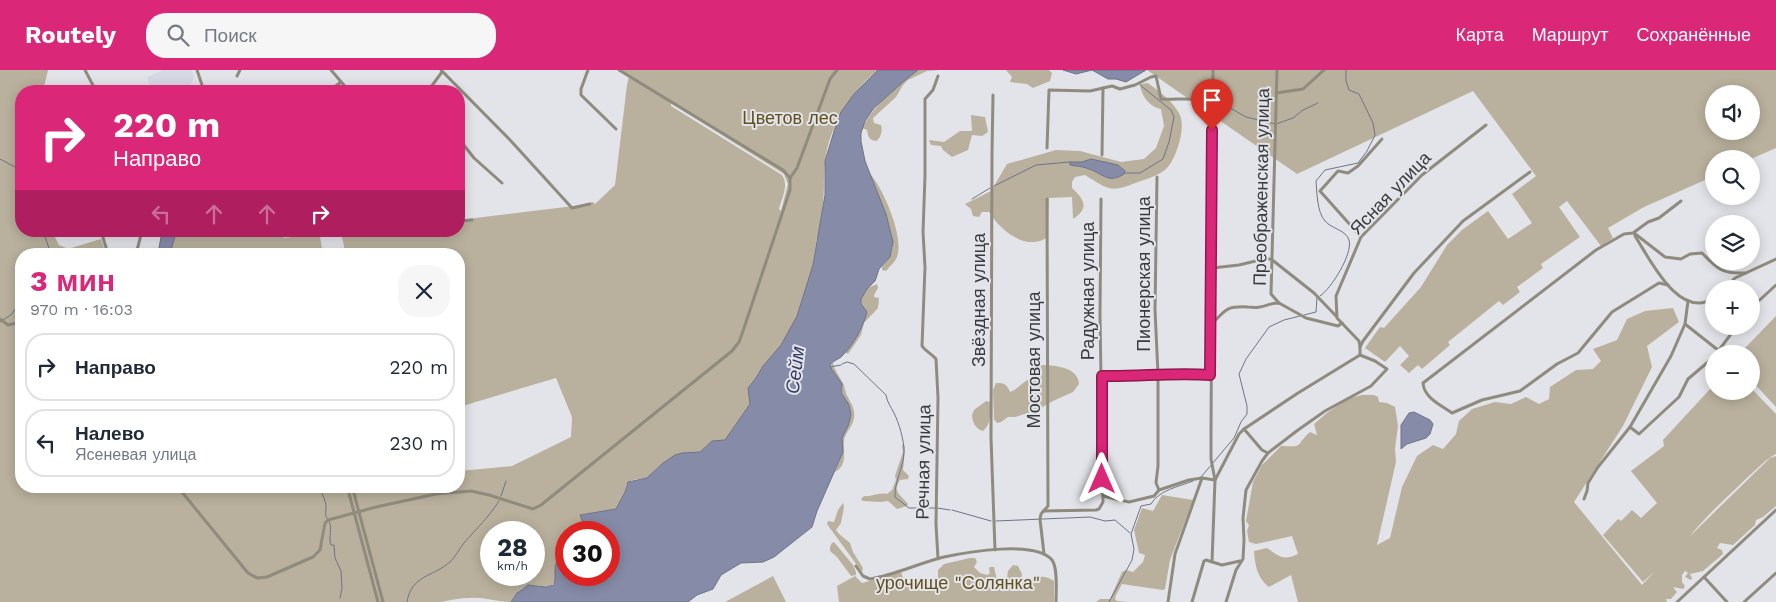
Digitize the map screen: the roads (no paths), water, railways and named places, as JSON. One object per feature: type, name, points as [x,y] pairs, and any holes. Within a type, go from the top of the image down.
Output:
[{"type":"street","points":[[85,70],[93,85]]},
{"type":"street","points":[[197,70],[202,85]]},
{"type":"street","points":[[237,76],[240,70]]},
{"type":"street","points":[[331,70],[343,85]]},
{"type":"street","points":[[588,70],[581,89],[581,95],[616,129]]},
{"type":"street","points":[[619,70],[783,170],[790,178]]},
{"type":"street","points":[[465,492],[471,491],[489,495],[533,509],[542,505],[732,351],[739,342],[743,331],[790,190],[790,178],[797,168],[830,79],[838,70]]},
{"type":"street","points":[[1212,562],[1215,480],[1211,459],[1210,375],[1213,70]]},
{"type":"street","name":"Преображенская улица","points":[[1277,70],[1271,294],[1279,303]]},
{"type":"street","points":[[1276,93],[1303,89],[1324,70]]},
{"type":"street","points":[[432,85],[442,71],[456,85]]},
{"type":"street","name":"Речная улица","points":[[938,76],[934,90],[925,99],[923,232],[925,268],[922,314],[922,346],[925,351],[932,354],[936,359],[937,372],[938,559]]},
{"type":"street","points":[[1047,148],[1049,90],[1090,91],[1112,86],[1120,89],[1135,86],[1156,76],[1161,100],[1201,100],[1212,110]]},
{"type":"street","points":[[336,85],[340,82]]},
{"type":"street","points":[[1102,155],[1103,88]]},
{"type":"street","points":[[465,94],[511,141],[572,208],[590,204]]},
{"type":"street","name":"Звёздная улица","points":[[993,95],[992,397],[995,550]]},
{"type":"street","name":"Ясная улица","points":[[1337,317],[1336,296],[1361,237],[1422,175],[1486,125]]},
{"type":"street","points":[[1361,237],[1320,191],[1338,172],[1348,173],[1358,166],[1382,139]]},
{"type":"street","points":[[465,147],[474,158],[502,183]]},
{"type":"street","points":[[1360,347],[1414,273],[1463,221],[1530,172]]},
{"type":"street","name":"Пионерская улица","points":[[1157,177],[1155,310],[1158,374],[1156,483],[1159,490]]},
{"type":"street","name":"Мостовая улица","points":[[1044,554],[1040,520],[1043,511],[1048,506],[1047,199]]},
{"type":"street","name":"Радужная улица","points":[[1043,511],[1096,510],[1099,509],[1102,502],[1101,199]]},
{"type":"street","points":[[1668,284],[1659,283],[1612,312],[1578,354],[1557,364],[1520,391],[1482,400],[1452,413],[1426,394],[1423,384],[1596,250],[1624,234],[1633,233],[1648,222],[1659,218],[1681,201]]},
{"type":"street","points":[[465,220],[472,220]]},
{"type":"street","points":[[1633,233],[1665,258],[1681,259],[1690,254],[1702,253],[1719,270],[1731,273],[1746,273]]},
{"type":"street","points":[[1633,233],[1677,295],[1688,302],[1705,301]]},
{"type":"street","points":[[1212,268],[1264,259],[1272,260],[1314,293],[1337,317],[1359,341],[1360,355]]},
{"type":"street","points":[[1733,280],[1776,259]]},
{"type":"street","points":[[1760,300],[1776,285]]},
{"type":"street","points":[[1584,499],[1588,483],[1598,467],[1630,427],[1671,356],[1685,324],[1688,302]]},
{"type":"street","points":[[1211,325],[1224,311],[1232,306],[1261,308],[1268,304],[1279,303],[1316,321],[1338,326],[1342,323]]},
{"type":"street","points":[[0,319],[8,325],[15,323]]},
{"type":"street","points":[[1685,324],[1712,345]]},
{"type":"street","points":[[1215,480],[1239,434],[1244,429],[1360,355]]},
{"type":"street","points":[[1226,602],[1236,570],[1243,559],[1243,518],[1246,490],[1268,453],[1325,412],[1371,386],[1387,369],[1375,361],[1360,355]]},
{"type":"street","points":[[1630,427],[1639,434],[1679,397],[1688,379],[1705,364]]},
{"type":"street","points":[[1101,376],[1210,375]]},
{"type":"street","points":[[1244,429],[1262,450],[1268,453]]},
{"type":"street","points":[[1103,496],[1129,502],[1154,496],[1159,490],[1189,480],[1202,478],[1215,480]]},
{"type":"street","points":[[1168,602],[1175,554],[1202,478]]},
{"type":"street","points":[[183,493],[248,573],[257,578],[267,577],[313,557],[320,550],[326,523],[331,518],[412,499],[456,493]]},
{"type":"street","points":[[349,493],[378,602]]},
{"type":"street","points":[[354,493],[383,602]]},
{"type":"street","points":[[1677,602],[1776,510]]},
{"type":"street","points":[[856,566],[863,576],[870,579],[938,559],[995,550],[1021,549],[1044,554],[1052,559],[1054,564],[1056,602]]},
{"type":"street","points":[[1192,602],[1204,561],[1222,565],[1238,562],[1243,559]]},
{"type":"street","points":[[1744,602],[1776,573]]},
{"type":"street","points":[[1704,577],[1727,602]]},
{"type":"water","name":"Сейм","points":[[878,70],[918,70],[874,108],[865,121],[861,133],[865,161],[886,214],[893,242],[890,257],[879,269],[875,281],[861,299],[861,304],[867,312],[861,329],[847,351],[830,365],[842,384],[842,394],[849,405],[851,415],[842,438],[843,452],[812,527],[774,557],[763,562],[741,563],[721,575],[713,589],[697,595],[688,602],[511,602],[517,593],[527,586],[546,587],[554,585],[555,582],[555,586],[620,586],[620,521],[582,521],[580,515],[616,509],[628,482],[647,478],[675,455],[700,452],[712,441],[725,440],[750,404],[748,388],[781,345],[797,316],[813,265],[825,195],[825,161],[841,112],[854,94]]},
{"type":"water","points":[[1063,70],[1092,70],[1076,74]]},
{"type":"water","points":[[1092,70],[1146,70],[1126,82],[1108,79]]},
{"type":"water","points":[[1091,159],[1118,165],[1125,171],[1124,174],[1109,178],[1084,167],[1070,165],[1070,162],[1082,162]]},
{"type":"water","points":[[161,237],[175,237],[172,248],[159,248]]},
{"type":"water","points":[[1414,412],[1430,420],[1433,424],[1430,434],[1426,438],[1407,444],[1401,449],[1401,425],[1409,413]]},
{"type":"waterway","points":[[1320,296],[1330,286],[1340,271],[1348,254],[1349,240],[1345,234],[1328,224],[1322,217],[1316,181],[1325,170],[1358,163],[1375,135],[1373,123],[1359,94],[1349,90],[1346,81],[1346,70]]},
{"type":"waterway","points":[[1125,173],[1140,173],[1163,159],[1174,117],[1171,110],[1140,85]]},
{"type":"waterway","points":[[1193,91],[1211,94]]},
{"type":"waterway","points":[[1215,95],[1225,105],[1246,117],[1276,124],[1293,118],[1303,110],[1318,103]]},
{"type":"waterway","points":[[0,159],[15,167]]},
{"type":"waterway","points":[[994,186],[1036,165],[1070,162]]},
{"type":"waterway","points":[[972,199],[990,188]]},
{"type":"waterway","points":[[45,237],[49,248]]},
{"type":"waterway","points":[[1304,315],[1316,312],[1317,298]]},
{"type":"waterway","points":[[0,322],[12,314],[15,309]]},
{"type":"waterway","points":[[1201,477],[1234,438],[1247,414],[1247,406],[1239,374],[1246,359],[1269,327],[1284,320],[1300,316]]},
{"type":"waterway","points":[[842,364],[847,362],[854,364],[886,395],[896,417],[904,451],[895,497],[909,508],[936,508]]},
{"type":"waterway","points":[[830,367],[841,365]]},
{"type":"waterway","points":[[501,496],[506,481]]},
{"type":"waterway","points":[[1109,602],[1132,560],[1134,549],[1131,534],[1141,506],[1151,504],[1154,499],[1164,492],[1193,481]]},
{"type":"waterway","points":[[322,493],[328,520]]},
{"type":"waterway","points":[[407,602],[413,586],[450,562],[499,501]]},
{"type":"waterway","points":[[937,508],[950,510]]},
{"type":"waterway","points":[[952,510],[991,521]]},
{"type":"waterway","points":[[996,521],[1090,517],[1105,521],[1115,520],[1130,533]]},
{"type":"waterway","points":[[329,521],[331,527],[330,542],[331,545],[334,545],[335,558],[341,571],[342,588],[340,598]]},
{"type":"park label","name":"Цветов лес","points":[[790,117]]},
{"type":"park label","name":"урочище \"Солянка\"","points":[[958,582]]}]
